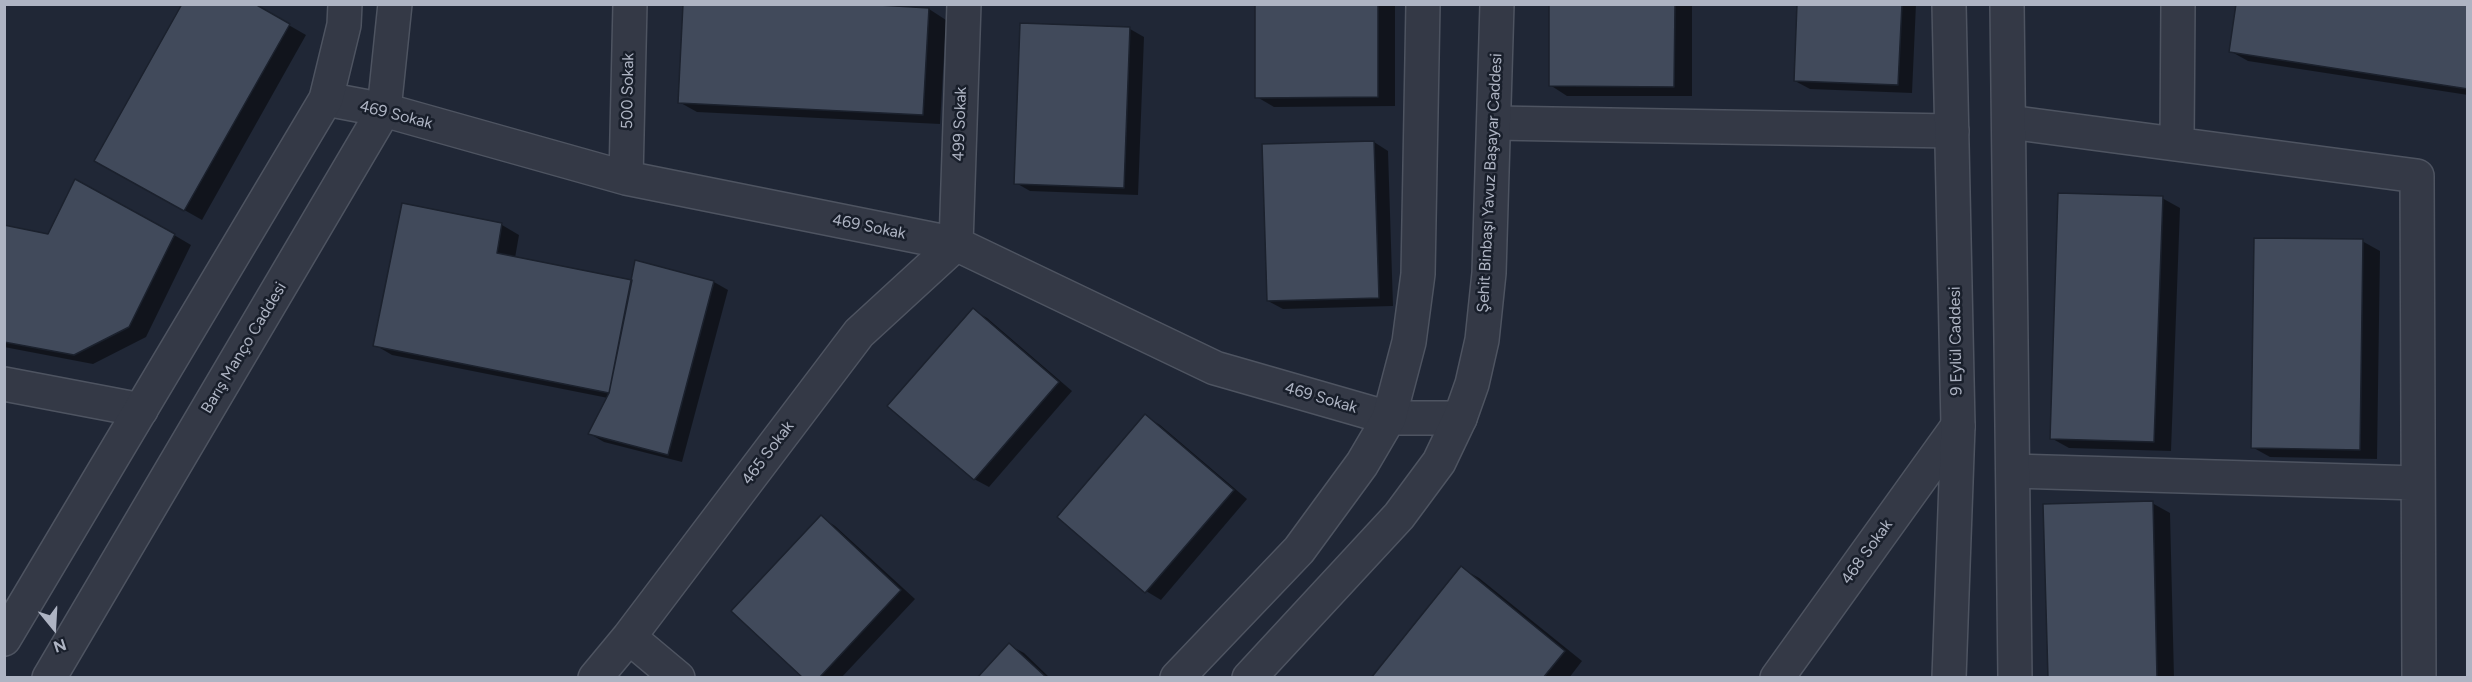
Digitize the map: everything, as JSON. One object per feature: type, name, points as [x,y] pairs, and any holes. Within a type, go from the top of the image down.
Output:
[{"type":"street","points":[[4,639],[327,99],[344,25],[345,4]]},
{"type":"street","name":"Barış Manço Caddesi","points":[[49,678],[384,110],[395,4]]},
{"type":"street","name":"500 Sokak","points":[[626,178],[630,4]]},
{"type":"street","name":"499 Sokak","points":[[956,244],[964,4]]},
{"type":"street","points":[[1177,678],[1299,550],[1362,464],[1389,418],[1409,342],[1418,274],[1423,4]]},
{"type":"street","name":"Şehit Binbaşı Yavuz Başayar Caddesi","points":[[1249,678],[1400,516],[1439,462],[1460,418],[1472,384],[1482,340],[1489,273],[1497,4]]},
{"type":"street","name":"9 Eylül Caddesi","points":[[1949,4],[1958,426],[1949,678]]},
{"type":"street","points":[[2007,4],[2015,678]]},
{"type":"street","points":[[2177,144],[2178,4]]},
{"type":"street","name":"469 Sokak","points":[[327,99],[384,110],[626,178],[956,244],[1215,368],[1389,418],[1460,418]]},
{"type":"street","points":[[2009,122],[2417,176],[2419,678]]},
{"type":"street","points":[[1495,123],[1952,131]]},
{"type":"street","name":"465 Sokak","points":[[596,678],[859,333],[956,244]]},
{"type":"street","points":[[4,384],[141,410]]},
{"type":"street","name":"468 Sokak","points":[[1777,678],[1958,426]]},
{"type":"street","points":[[2013,471],[2418,483]]},
{"type":"street","points":[[629,637],[678,678]]},
{"type":"building","points":[[182,4],[255,4],[290,24],[184,211],[94,161]]},
{"type":"building","points":[[683,4],[862,4],[929,8],[923,115],[678,103]]},
{"type":"building","points":[[1255,4],[1378,4],[1378,97],[1255,98]]},
{"type":"building","points":[[1549,4],[1675,4],[1674,87],[1549,86]]},
{"type":"building","points":[[1797,4],[1902,4],[1898,85],[1794,81]]},
{"type":"building","points":[[2236,4],[2468,4],[2468,89],[2229,52]]},
{"type":"building","points":[[1020,23],[1130,27],[1124,188],[1014,184]]},
{"type":"building","points":[[1374,141],[1379,298],[1267,301],[1262,144]]},
{"type":"building","points":[[75,179],[175,234],[129,327],[74,355],[4,342],[4,225],[48,234]]},
{"type":"building","points":[[2058,193],[2163,196],[2154,442],[2050,439]]},
{"type":"building","points":[[402,203],[502,223],[497,253],[632,280],[609,393],[373,346]]},
{"type":"building","points":[[2254,238],[2363,239],[2360,450],[2251,448]]},
{"type":"building","points":[[635,260],[714,281],[668,455],[588,434],[609,393]]},
{"type":"building","points":[[973,308],[1059,382],[974,480],[887,406]]},
{"type":"building","points":[[1145,414],[1234,490],[1145,593],[1057,517]]},
{"type":"building","points":[[2153,501],[2157,678],[2048,678],[2043,504]]},
{"type":"building","points":[[821,515],[901,590],[819,678],[803,678],[731,611]]},
{"type":"building","points":[[1461,566],[1565,651],[1543,678],[1371,678]]},
{"type":"building","points":[[1009,643],[1047,678],[977,678]]}]
